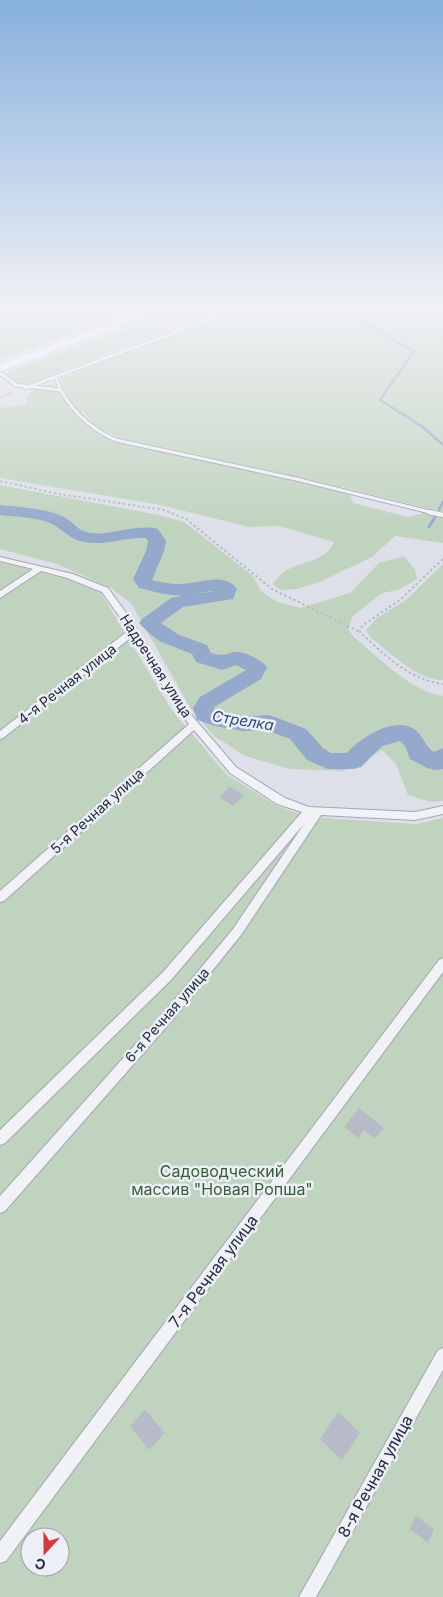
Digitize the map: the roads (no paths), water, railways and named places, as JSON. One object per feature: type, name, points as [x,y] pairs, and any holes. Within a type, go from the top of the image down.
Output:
[{"type":"street","name":"Надречная улица","points":[[0,560],[70,576],[105,590],[134,631],[178,706],[233,770],[281,801],[313,811],[415,816],[443,810]]},
{"type":"street","points":[[0,596],[40,568]]},
{"type":"street","name":"4-я Речная улица","points":[[0,736],[134,631]]},
{"type":"street","name":"5-я Речная улица","points":[[0,898],[194,724]]},
{"type":"street","name":"6-я Речная улица","points":[[0,1138],[167,976],[313,811]]},
{"type":"street","name":"6-я Речная улица","points":[[0,1206],[171,1013],[237,932],[313,811]]},
{"type":"street","name":"7-я Речная улица","points":[[0,1555],[443,963]]},
{"type":"street","name":"8-я Речная улица","points":[[307,1597],[443,1356]]},
{"type":"lane","points":[[10,382],[16,386],[24,388],[60,390]]},
{"type":"lane","points":[[24,388],[45,382]]},
{"type":"lane","points":[[57,382],[60,390],[85,422],[100,434],[116,440],[296,479],[443,515]]},
{"type":"waterway","points":[[393,382],[380,400],[423,427],[443,445]]},
{"type":"waterway","points":[[439,510],[443,502]]},
{"type":"waterway","name":"Стрелка","points":[[0,510],[29,513],[50,518],[60,522],[83,537],[100,538],[143,532],[152,533],[157,541],[155,551],[142,579],[145,584],[176,590],[211,585],[223,586],[228,589],[226,595],[178,602],[149,623],[173,640],[200,650],[203,657],[222,663],[237,658],[257,667],[254,674],[207,702],[203,708],[204,715],[244,724],[268,722],[298,734],[315,754],[328,761],[353,761],[375,740],[404,733],[415,742],[418,753],[437,763],[443,756]]},
{"type":"waterway","points":[[429,527],[435,517]]},
{"type":"park label","name":"Садоводческий массив \"Новая Ропша\"","points":[[222,1180]]}]
